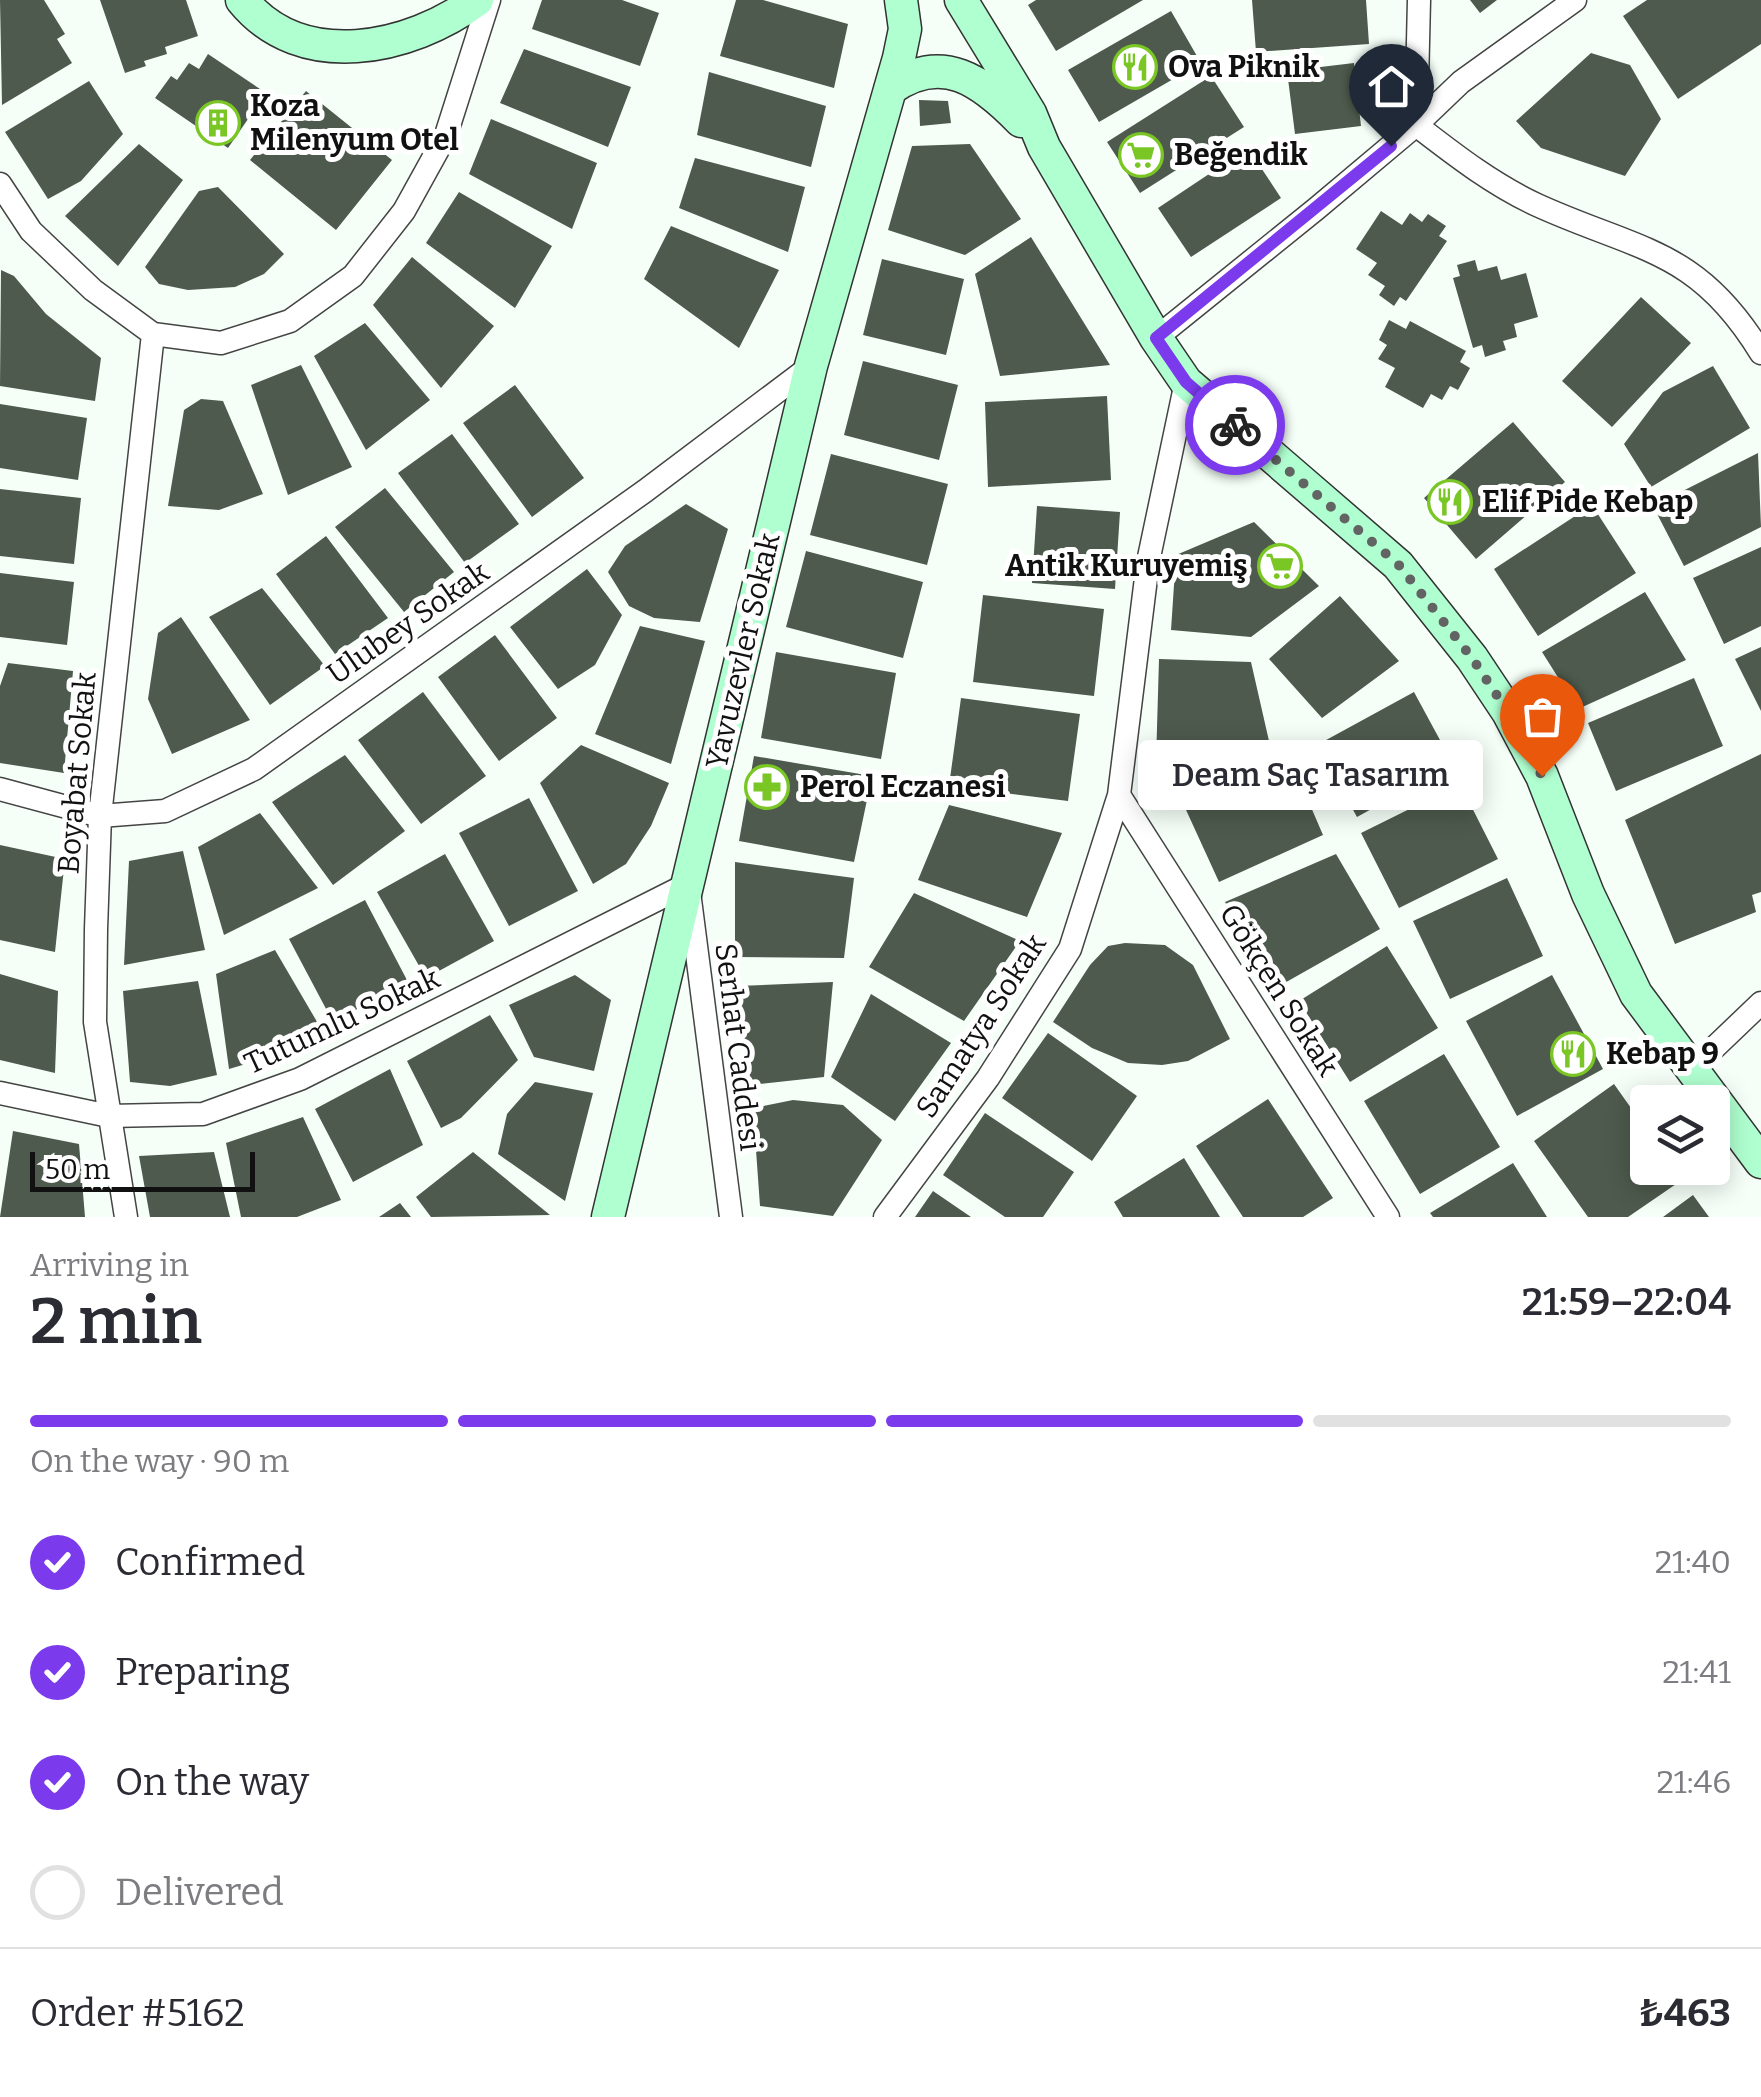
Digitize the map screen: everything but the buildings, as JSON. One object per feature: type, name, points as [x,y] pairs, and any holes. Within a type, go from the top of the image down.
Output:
[{"type":"main road","points":[[242,0],[267,26],[303,42],[348,48],[418,32],[477,0]]},
{"type":"main road","name":"Yavuzevler Sokak","points":[[608,1217],[811,366],[905,29],[901,0]]},
{"type":"main road","points":[[961,0],[1030,113],[1044,146],[1156,338],[1186,382],[1398,564],[1472,658],[1508,712],[1542,776],[1588,894],[1636,994],[1761,1162]]},
{"type":"main road","points":[[890,89],[924,70],[966,78],[988,90],[1044,146]]},
{"type":"street","points":[[0,184],[31,232],[93,290],[153,334],[220,343],[290,321],[353,276],[404,212],[446,135],[489,0]]},
{"type":"street","points":[[1416,125],[1419,0]]},
{"type":"street","points":[[1156,338],[1416,125],[1460,82],[1575,0]]},
{"type":"street","points":[[1416,125],[1485,178],[1538,206],[1642,246],[1689,270],[1723,299],[1761,353]]},
{"type":"street","name":"Boyabat Sokak","points":[[126,1217],[96,1022],[100,816],[153,334]]},
{"type":"street","name":"Ulubey Sokak","points":[[0,789],[100,816],[165,811],[254,769],[645,491],[811,366]]},
{"type":"street","name":"Samatya Sokak","points":[[885,1217],[988,1078],[1070,949],[1120,795],[1148,562],[1186,382]]},
{"type":"street","name":"Gökçen Sokak","points":[[1120,795],[1379,1214]]},
{"type":"street","name":"Tutumlu Sokak","points":[[0,1093],[109,1116],[203,1114],[300,1079],[688,884]]},
{"type":"street","name":"Serhat Caddesi","points":[[688,884],[731,1217]]},
{"type":"street","points":[[1692,1069],[1761,1003]]},
{"type":"way so far","points":[[1235,425],[1398,564],[1472,658],[1508,712],[1542,776]]},
{"type":"place","name":"Ova Piknik","points":[[1135,67]]},
{"type":"place","name":"Koza Milenyum Otel","points":[[218,123]]},
{"type":"place","name":"Beğendik","points":[[1141,155]]},
{"type":"place","name":"Elif Pide Kebap","points":[[1450,502]]},
{"type":"place","name":"Antik Kuruyemiş","points":[[1280,566]]},
{"type":"place","name":"Deam Saç Tasarım","points":[[1542,776]]},
{"type":"place","name":"Perol Eczanesi","points":[[767,787]]},
{"type":"place","name":"Kebap 9","points":[[1573,1054]]},
{"type":"route","points":[[1235,425],[1186,382],[1156,338],[1391,146]]}]
